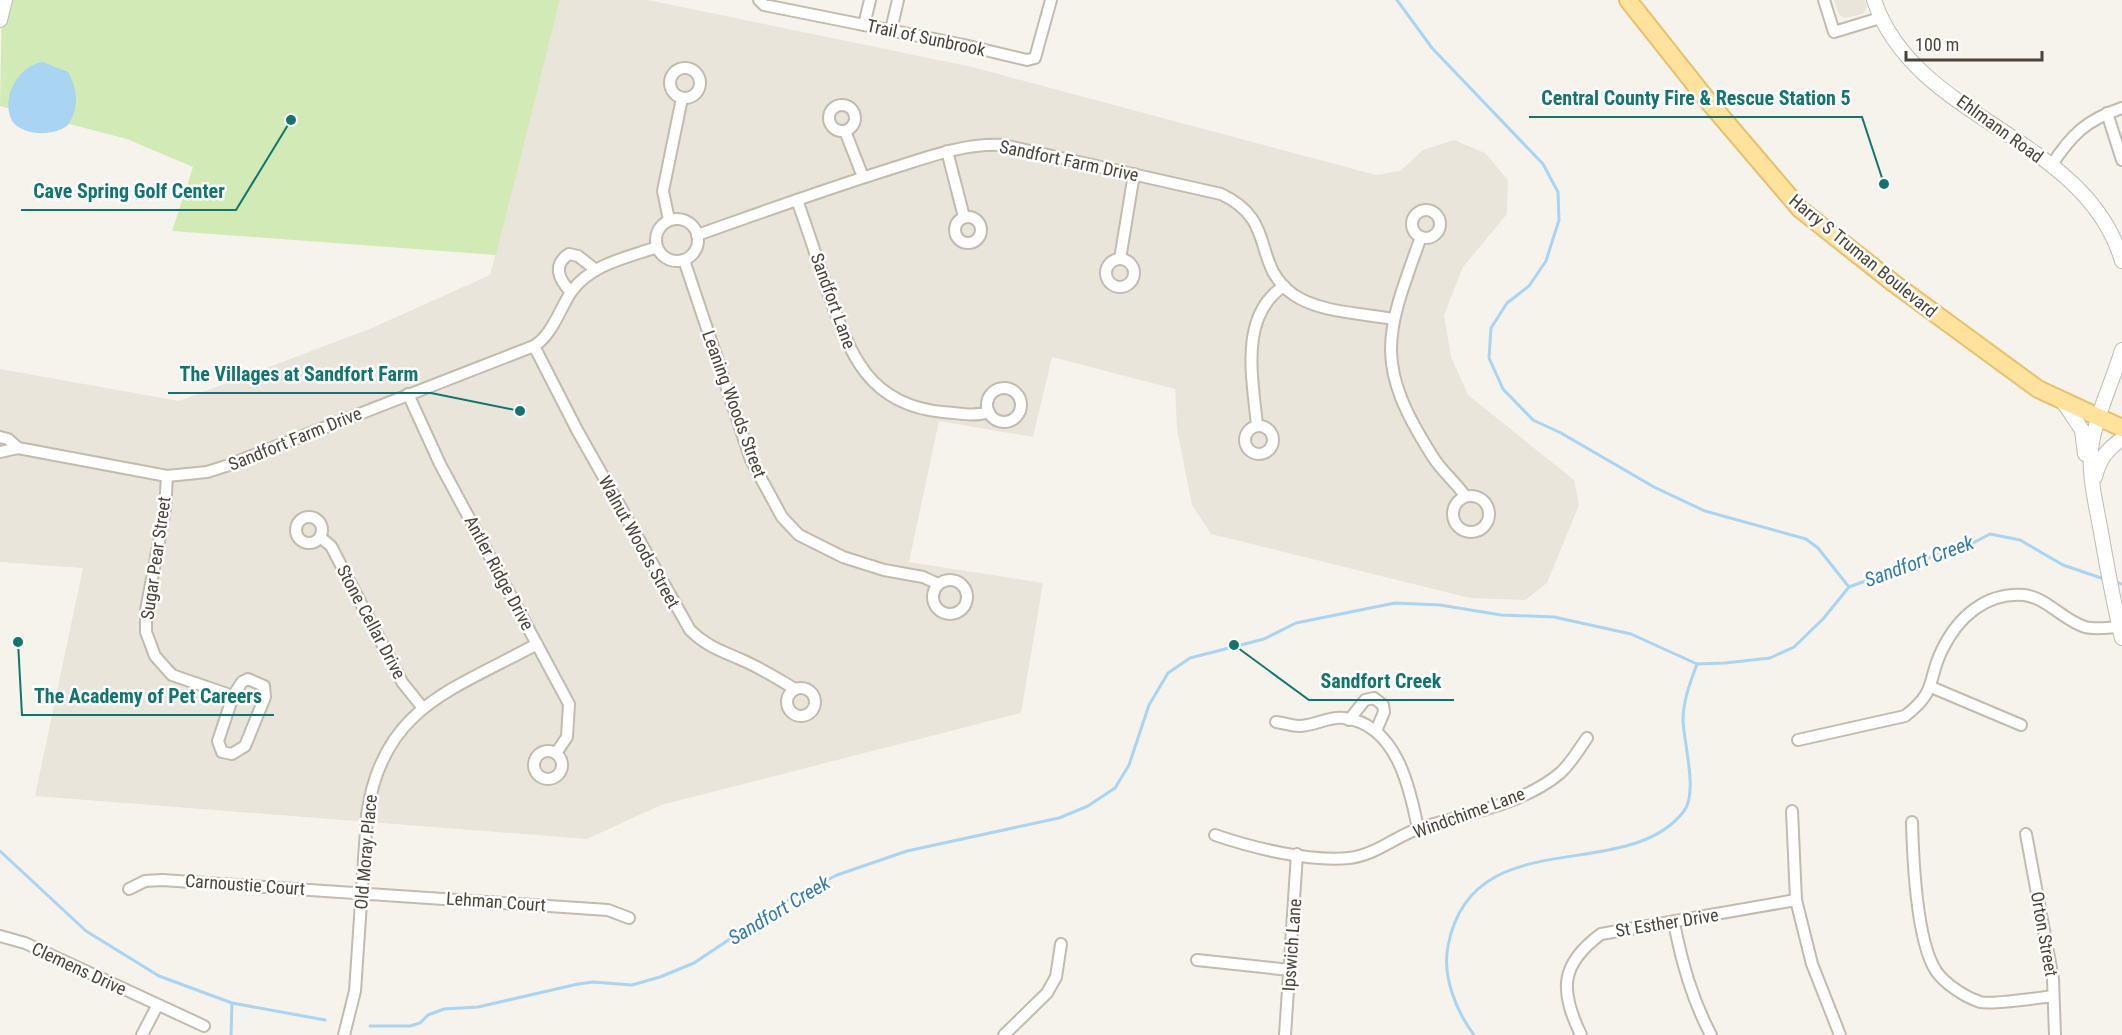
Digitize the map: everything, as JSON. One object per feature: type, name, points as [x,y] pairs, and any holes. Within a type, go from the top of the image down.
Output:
[{"type":"main road","name":"Harry S Truman Boulevard","points":[[1628,0],[1715,110],[1800,209],[1944,322],[2038,388],[2064,403],[2122,428]]},
{"type":"street","points":[[0,20],[5,0]]},
{"type":"street","name":"Trail of Sunbrook","points":[[759,0],[764,5],[787,5],[864,25],[1032,60],[1040,50],[1051,0]]},
{"type":"street","points":[[864,25],[870,0]]},
{"type":"street","points":[[891,30],[898,0]]},
{"type":"street","points":[[1824,0],[1834,32],[1880,18]]},
{"type":"street","name":"Ehlmann Road","points":[[1874,0],[1880,18],[1906,58],[1925,75],[2051,166],[2088,197],[2105,219],[2122,261]]},
{"type":"street","points":[[669,220],[663,190],[682,98]]},
{"type":"street","points":[[2051,166],[2071,136],[2107,113],[2122,108]]},
{"type":"street","points":[[2107,113],[2122,159]]},
{"type":"street","points":[[845,131],[863,177]]},
{"type":"street","name":"Sandfort Farm Drive","points":[[697,236],[863,177],[947,151],[980,144],[1003,146],[1209,191],[1235,201],[1249,212],[1257,224],[1273,274],[1284,286],[1313,305],[1393,319]]},
{"type":"street","points":[[947,151],[964,218]]},
{"type":"street","points":[[1120,259],[1134,174]]},
{"type":"street","name":"Sandfort Lane","points":[[797,200],[849,350],[875,383],[907,404],[931,411],[979,415],[989,412]]},
{"type":"street","points":[[669,220],[687,221],[697,236],[693,252],[684,260],[665,257],[657,247],[659,228],[669,220]]},
{"type":"street","points":[[1421,237],[1393,319],[1390,340],[1391,365],[1404,408],[1434,460],[1465,496]]},
{"type":"street","name":"Sandfort Farm Drive","points":[[0,452],[18,448],[167,476],[207,472],[534,346],[549,330],[572,292],[596,270],[657,247]]},
{"type":"street","points":[[572,292],[559,275],[558,267],[562,258],[569,254],[578,256],[596,270]]},
{"type":"street","name":"Leaning Woods Street","points":[[684,260],[751,460],[782,517],[799,535],[843,557],[884,570],[923,577],[938,584]]},
{"type":"street","points":[[1257,426],[1254,325],[1268,299],[1284,286]]},
{"type":"street","name":"Walnut Woods Street","points":[[534,346],[577,430],[690,630],[700,641],[755,666],[795,689]]},
{"type":"street","points":[[1798,740],[1905,716],[1918,706],[1931,687],[1941,651],[1949,638],[1972,609],[1996,597],[2027,596],[2086,627],[2121,631],[2112,598],[2093,488],[2092,444],[2098,419],[2122,350]]},
{"type":"street","name":"Antler Ridge Drive","points":[[408,394],[440,464],[569,704],[567,737],[556,753]]},
{"type":"street","points":[[2064,403],[2082,430],[2085,467],[2093,488]]},
{"type":"street","name":"Sandfort Farm Drive","points":[[0,437],[8,439],[18,448]]},
{"type":"street","points":[[2093,488],[2098,464],[2111,446],[2122,439]]},
{"type":"street","name":"Sugar Pear Street","points":[[167,476],[165,510],[146,610],[147,632],[155,656],[172,675],[233,696]]},
{"type":"street","name":"Stone Cellar Drive","points":[[320,537],[331,546],[402,682],[422,707]]},
{"type":"street","name":"Old Moray Place","points":[[344,1035],[355,991],[370,791],[379,765],[393,740],[422,707],[537,644]]},
{"type":"street","points":[[248,679],[261,682],[266,689],[245,746],[232,754],[222,752],[218,741],[233,696],[242,682],[248,679]]},
{"type":"street","points":[[1931,687],[2021,725]]},
{"type":"street","points":[[1349,720],[1365,700],[1374,698],[1383,705],[1384,712],[1376,730]]},
{"type":"street","points":[[1276,722],[1300,726],[1326,720],[1349,720],[1376,730],[1394,754],[1412,795],[1419,829]]},
{"type":"street","name":"Windchime Lane","points":[[1215,835],[1242,844],[1297,854],[1350,858],[1386,846],[1419,829],[1443,823],[1532,791],[1560,774],[1587,738]]},
{"type":"street","points":[[1792,811],[1796,900],[1812,964],[1840,1035]]},
{"type":"street","points":[[1912,822],[1919,911],[1934,968],[1941,977],[1948,985],[1981,1002],[2054,996]]},
{"type":"street","name":"Orton Street","points":[[2026,834],[2048,946],[2054,996],[2055,1035]]},
{"type":"street","name":"Ipswich Lane","points":[[1285,1035],[1297,854]]},
{"type":"street","name":"Carnoustie Court","points":[[129,889],[145,881],[162,880],[363,893]]},
{"type":"street","name":"Lehman Court","points":[[363,893],[608,910],[629,918]]},
{"type":"street","name":"St Esther Drive","points":[[1581,1035],[1566,1001],[1566,985],[1576,956],[1601,934],[1796,900]]},
{"type":"street","points":[[1674,923],[1683,968],[1697,1009],[1711,1035]]},
{"type":"street","name":"Clemens Drive","points":[[0,936],[25,944],[204,1026]]},
{"type":"street","points":[[1004,1035],[1047,993],[1056,977],[1061,944]]},
{"type":"street","points":[[1197,960],[1290,970]]},
{"type":"street","points":[[142,1035],[157,1006]]},
{"type":"shaded area","points":[[560,0],[648,0],[972,67],[1376,175],[1400,171],[1423,150],[1454,140],[1485,153],[1508,180],[1507,214],[1463,267],[1444,315],[1451,357],[1468,395],[1574,480],[1579,505],[1547,583],[1525,600],[1470,598],[1211,534],[1192,505],[1177,429],[1175,389],[1052,357],[1033,437],[939,421],[909,562],[1043,583],[1021,713],[661,805],[587,839],[35,796],[83,568],[0,562],[0,369],[179,401],[372,328],[490,275]]},
{"type":"shaded area","points":[[1834,0],[1865,0],[1867,8],[1863,14],[1844,18],[1839,14]]},
{"type":"green space","points":[[2,0],[560,0],[496,255],[172,231],[193,167],[127,139],[0,106]]},
{"type":"water","points":[[43,62],[68,72],[74,85],[76,99],[72,119],[68,125],[48,133],[32,132],[17,126],[12,121],[8,102],[19,76],[34,64]]},
{"type":"waterway","points":[[1397,0],[1432,48],[1543,164],[1558,192],[1559,220],[1546,261],[1529,286],[1507,303],[1491,328],[1489,358],[1503,389],[1533,420],[1561,433],[1654,487],[1705,511],[1806,539],[1818,548],[1849,587]]},
{"type":"waterway","name":"Sandfort Creek","points":[[370,1026],[410,1026],[444,1009],[478,1007],[578,984],[593,982],[632,985],[660,977],[694,963],[791,898],[837,875],[907,851],[1059,818],[1088,806],[1115,788],[1129,765],[1149,705],[1168,673],[1190,658],[1264,639],[1296,623],[1395,603],[1440,605],[1501,615],[1554,617],[1631,634],[1697,664],[1725,663],[1770,658],[1794,647],[1823,619],[1849,587],[1936,555],[1954,553],[1990,534],[2020,540],[2063,565],[2104,579]]},
{"type":"waterway","name":"Sandfort Creek","points":[[2113,581],[2122,584]]},
{"type":"waterway","points":[[1474,1035],[1456,1004],[1447,969],[1448,946],[1463,907],[1487,882],[1518,867],[1626,846],[1658,833],[1684,811],[1688,803],[1690,780],[1683,714],[1687,692],[1697,664]]},
{"type":"waterway","name":"Sandfort Creek","points":[[0,851],[86,931],[159,976],[232,1003],[325,1020]]},
{"type":"waterway","points":[[231,1035],[232,1003]]},
{"type":"place","name":"Cave Spring Golf Center","points":[[291,120]]},
{"type":"place","name":"Central County Fire & Rescue Station 5","points":[[1884,184]]},
{"type":"place","name":"The Villages at Sandfort Farm","points":[[520,411]]},
{"type":"place","name":"The Academy of Pet Careers","points":[[18,642]]},
{"type":"place","name":"Sandfort Creek","points":[[1234,645]]}]
